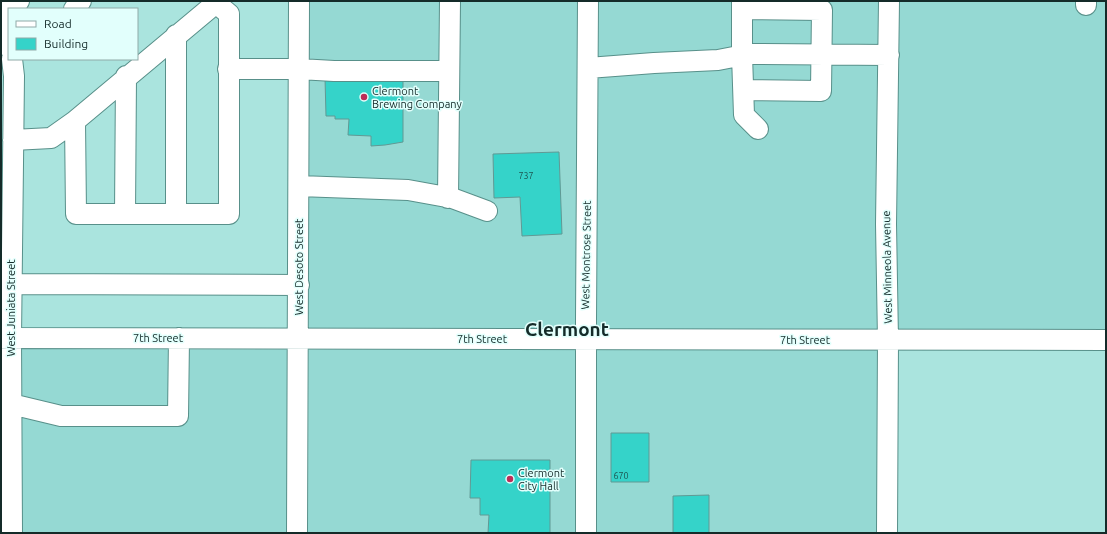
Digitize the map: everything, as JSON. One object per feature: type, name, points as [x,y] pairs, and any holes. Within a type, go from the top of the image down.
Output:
[{"type":"street","name":"West Desoto Street","points":[[297,533],[299,1]]},
{"type":"street","points":[[448,198],[450,1]]},
{"type":"street","name":"West Montrose Street","points":[[586,533],[588,1]]},
{"type":"street","name":"West Minneola Avenue","points":[[887,533],[888,340],[886,224],[889,1]]},
{"type":"street","points":[[13,140],[51,138],[74,121],[216,2],[229,14],[229,214],[76,214],[74,121]]},
{"type":"street","points":[[744,90],[821,91],[822,10],[742,5],[744,115],[758,129]]},
{"type":"street","points":[[176,35],[176,214]]},
{"type":"street","points":[[588,68],[654,62],[718,60],[749,54],[888,55]]},
{"type":"street","name":"West Juniata Street","points":[[12,60],[14,76],[11,284],[6,338],[11,404],[12,533]]},
{"type":"street","points":[[228,69],[449,71]]},
{"type":"street","points":[[125,214],[126,76]]},
{"type":"street","points":[[298,186],[408,190],[448,198],[487,211]]},
{"type":"street","points":[[11,284],[298,285]]},
{"type":"street","name":"7th Street","points":[[6,338],[1106,340]]},
{"type":"street","points":[[11,404],[61,416],[178,416],[179,338]]},
{"type":"shaded area","points":[[309,1],[578,1],[576,331],[309,332]]},
{"type":"shaded area","points":[[599,1],[879,1],[876,224],[878,331],[596,331]]},
{"type":"shaded area","points":[[899,1],[1106,1],[1106,332],[898,332],[896,224]]},
{"type":"shaded area","points":[[21,349],[288,350],[287,533],[22,533]]},
{"type":"shaded area","points":[[576,349],[576,533],[308,533],[309,350]]},
{"type":"shaded area","points":[[596,349],[878,349],[877,533],[596,533]]},
{"type":"building","name":"Clermont Brewing Company","points":[[403,77],[403,142],[371,146],[371,136],[348,135],[349,119],[335,119],[335,116],[326,116],[325,78]]},
{"type":"building","points":[[559,152],[562,234],[522,236],[520,197],[494,198],[493,154]]},
{"type":"building","points":[[611,433],[649,433],[649,482],[611,482]]},
{"type":"building","name":"Clermont City Hall","points":[[471,460],[550,460],[550,533],[488,533],[489,515],[480,515],[480,498],[470,498]]},
{"type":"building","points":[[709,495],[709,533],[673,533],[673,496]]},
{"type":"place","name":"Clermont Brewing Company","points":[[364,97]]},
{"type":"place","name":"Clermont City Hall","points":[[510,479]]},
{"type":"district","name":"Clermont","points":[[567,329]]}]
